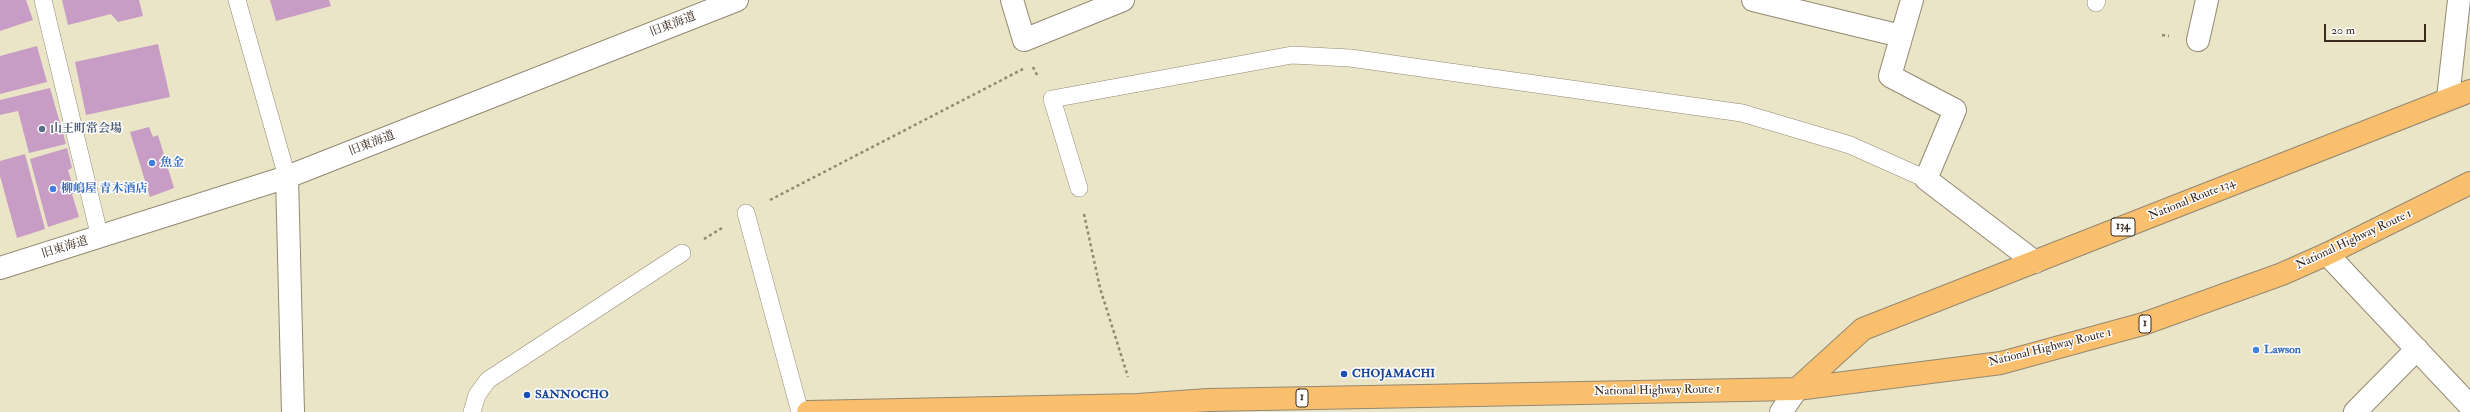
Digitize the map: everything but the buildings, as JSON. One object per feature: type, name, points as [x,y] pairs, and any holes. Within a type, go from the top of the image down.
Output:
[{"type":"highway","name":"National Route 134","points":[[1797,389],[1863,329],[2461,93]]},
{"type":"highway","name":"National Highway Route 1","points":[[810,412],[1138,405],[1207,406],[1690,390],[1797,389],[2001,363],[2143,324],[2282,274],[2327,254],[2470,183]]},
{"type":"street","name":"旧東海道","points":[[0,268],[100,238],[287,177],[737,0]]},
{"type":"street","points":[[1012,0],[1024,40],[1123,0]]},
{"type":"street","points":[[1753,0],[1901,36]]},
{"type":"street","points":[[1912,0],[1890,76],[1955,110],[1926,179],[2035,262]]},
{"type":"street","points":[[2198,40],[2207,0]]},
{"type":"street","points":[[2459,0],[2461,93]]},
{"type":"street","points":[[287,177],[293,412]]},
{"type":"street","points":[[2327,254],[2470,406]]},
{"type":"street","points":[[2355,412],[2417,349]]},
{"type":"street","points":[[1781,412],[1797,389]]},
{"type":"lane","points":[[43,0],[100,238]]},
{"type":"lane","points":[[237,0],[287,177]]},
{"type":"lane","points":[[1079,188],[1052,99],[1292,55],[1350,58],[1742,113],[1850,145],[1926,179]]},
{"type":"lane","points":[[746,213],[800,412]]},
{"type":"lane","points":[[472,412],[477,395],[488,380],[682,253]]},
{"type":"path","points":[[682,253],[746,213],[1024,69]]},
{"type":"path","points":[[1079,188],[1100,288],[1129,378]]},
{"type":"place","name":"山王町常会場","points":[[42,129]]},
{"type":"place","name":"魚金","points":[[152,163]]},
{"type":"place","name":"柳嶋屋 青木酒店","points":[[53,189]]},
{"type":"place","name":"Lawson","points":[[2256,350]]},
{"type":"place","name":"CHOJAMACHI","points":[[1344,374]]},
{"type":"place","name":"SANNOCHO","points":[[527,395]]}]
